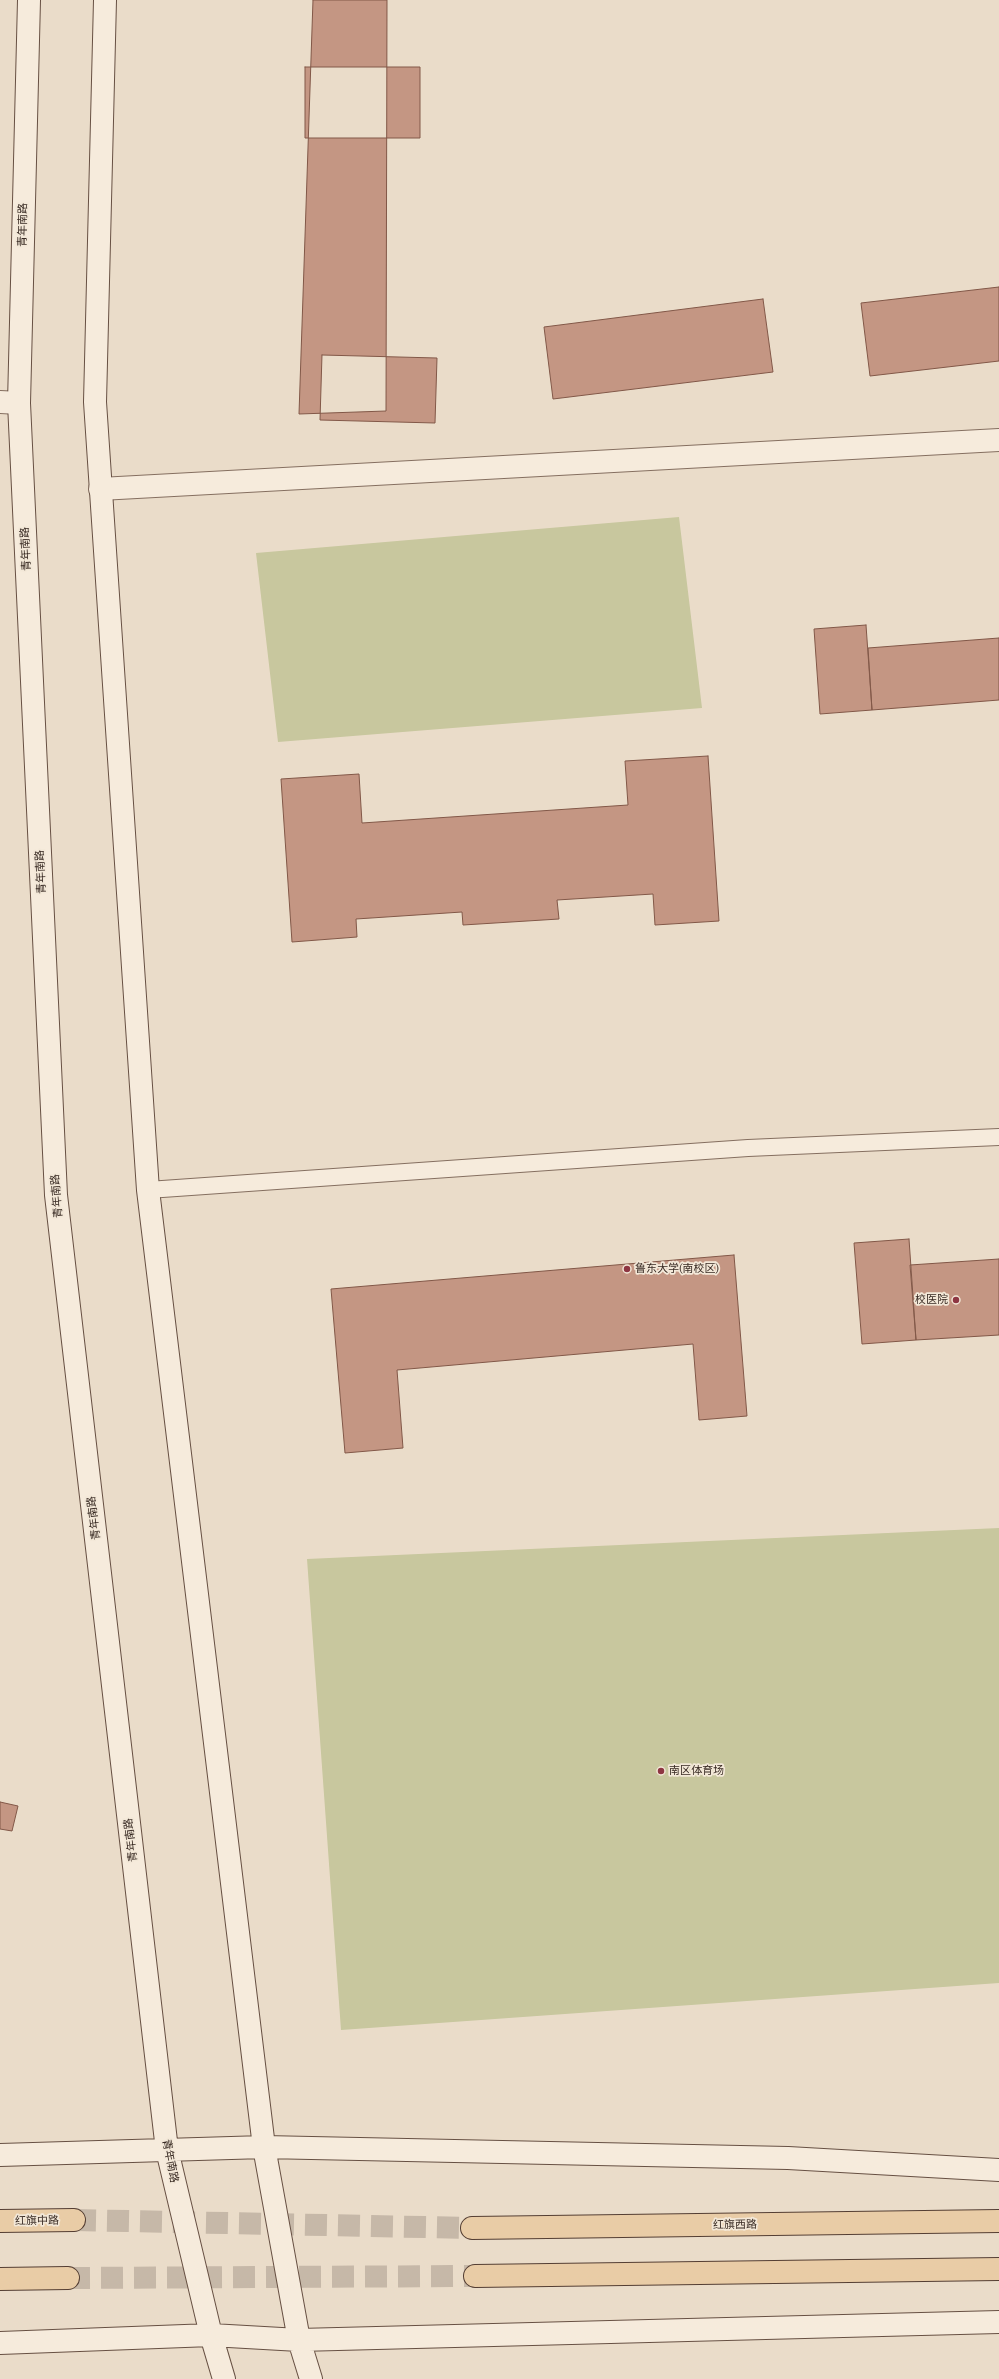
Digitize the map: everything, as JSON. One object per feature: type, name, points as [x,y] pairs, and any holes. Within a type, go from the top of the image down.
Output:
[{"type":"main road","name":"青年南路","points":[[29,0],[9,403],[56,1195],[167,2150],[211,2335],[224,2377]]},
{"type":"main road","points":[[105,0],[95,402],[148,1190],[264,2147],[298,2340],[311,2379]]},
{"type":"main road","points":[[100,489],[999,440]]},
{"type":"main road","points":[[0,2155],[264,2147],[788,2158],[999,2170]]},
{"type":"main road","name":"红旗中路","points":[[0,2221],[74,2220]]},
{"type":"main road","name":"红旗西路","points":[[472,2228],[999,2221]]},
{"type":"main road","points":[[475,2276],[999,2269]]},
{"type":"main road","points":[[0,2279],[68,2278]]},
{"type":"main road","points":[[0,2343],[211,2335],[298,2340],[493,2333],[999,2322]]},
{"type":"lane","points":[[148,1190],[748,1148],[999,1138]]},
{"type":"green space","points":[[679,517],[702,708],[278,742],[256,553]]},
{"type":"green space","name":"南区体育场","points":[[999,1528],[999,1983],[341,2030],[307,1559]]},
{"type":"building","points":[[313,0],[387,0],[386,411],[299,414]]},
{"type":"building","points":[[305,67],[420,67],[420,138],[305,138]]},
{"type":"building","points":[[999,287],[999,361],[870,376],[861,303]]},
{"type":"building","points":[[763,299],[773,372],[553,399],[544,327]]},
{"type":"building","points":[[322,355],[437,358],[435,423],[320,420]]},
{"type":"building","points":[[866,625],[872,710],[820,714],[814,629]]},
{"type":"building","points":[[999,638],[999,700],[872,710],[868,648]]},
{"type":"building","points":[[708,756],[719,921],[655,925],[653,894],[557,900],[559,919],[463,925],[462,912],[356,919],[357,937],[292,942],[281,779],[359,774],[362,823],[628,805],[625,761]]},
{"type":"building","points":[[909,1239],[916,1340],[862,1344],[854,1243]]},
{"type":"building","points":[[734,1255],[747,1416],[699,1420],[693,1344],[397,1370],[403,1448],[345,1453],[331,1289]]},
{"type":"building","name":"校医院","points":[[999,1259],[999,1335],[916,1340],[910,1265]]},
{"type":"building","points":[[0,1802],[18,1806],[12,1831],[0,1829]]},
{"type":"tunnel","points":[[74,2220],[472,2228]]},
{"type":"tunnel","points":[[68,2278],[475,2276]]},
{"type":"place","name":"鲁东大学(南校区)","points":[[627,1269]]},
{"type":"place","name":"校医院","points":[[956,1300]]},
{"type":"place","name":"南区体育场","points":[[661,1771]]}]
